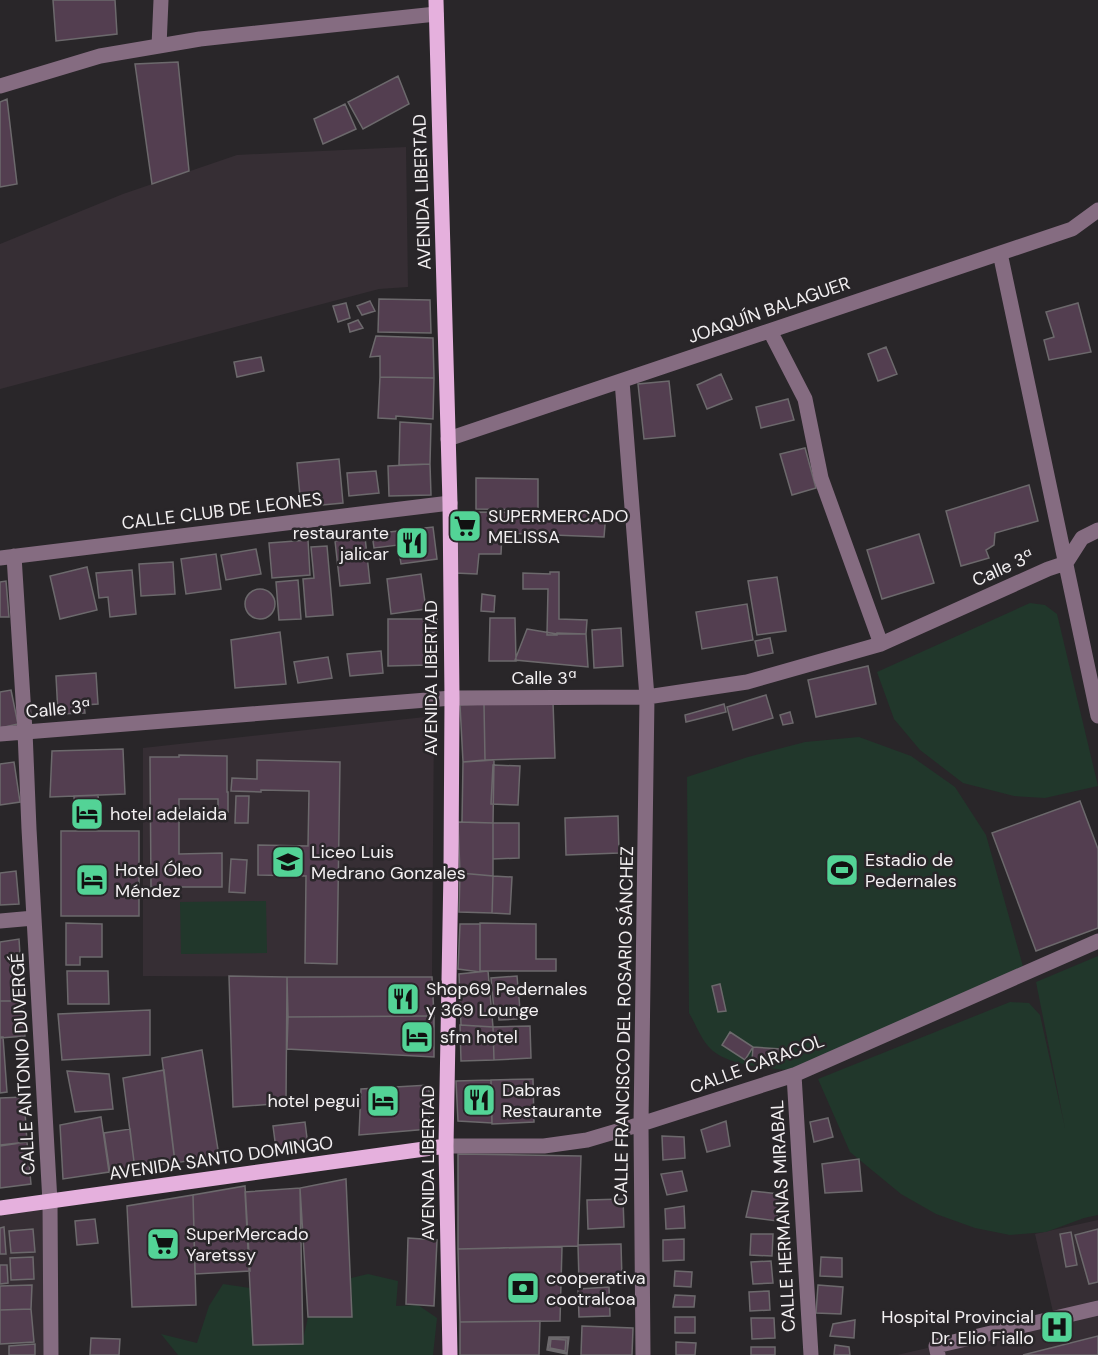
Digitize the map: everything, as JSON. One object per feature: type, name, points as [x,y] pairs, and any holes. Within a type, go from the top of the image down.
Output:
[{"type":"main road","name":"AVENIDA LIBERTAD","points":[[436,7],[450,503],[451,870],[446,1146],[450,1355]]},
{"type":"main road","name":"AVENIDA SANTO DOMINGO","points":[[0,1208],[446,1146]]},
{"type":"street","points":[[159,46],[161,0]]},
{"type":"street","points":[[0,86],[100,56],[210,38],[436,7]]},
{"type":"street","name":"JOAQUÍN BALAGUER","points":[[448,439],[1072,229],[1098,210]]},
{"type":"street","points":[[1000,253],[1066,563],[1091,649],[1098,716]]},
{"type":"street","points":[[770,331],[805,399],[821,478],[881,644]]},
{"type":"street","name":"CALLE FRANCISCO DEL ROSARIO SÁNCHEZ","points":[[622,381],[647,697],[641,1124],[643,1355]]},
{"type":"street","name":"CALLE CLUB DE LEONES","points":[[7,557],[450,503]]},
{"type":"street","points":[[1066,563],[1082,538],[1098,530]]},
{"type":"street","name":"CALLE ANTONIO DUVERGÉ","points":[[7,557],[26,731],[50,1202],[51,1355]]},
{"type":"street","name":"Calle 3ª","points":[[0,734],[452,698],[647,697],[747,682],[881,644],[1066,563]]},
{"type":"street","points":[[0,921],[34,918]]},
{"type":"street","name":"CALLE CARACOL","points":[[446,1146],[544,1146],[587,1140],[641,1124],[794,1075],[1098,941]]},
{"type":"street","name":"CALLE HERMANAS MIRABAL","points":[[794,1075],[811,1355]]},
{"type":"street","points":[[938,1355],[936,1346],[1098,1308]]},
{"type":"shaded area","points":[[406,147],[408,287],[379,289],[0,389],[0,244],[123,194],[237,155]]},
{"type":"shaded area","name":"Liceo Luis Medrano Gonzales","points":[[434,716],[432,977],[143,976],[143,748]]},
{"type":"shaded area","points":[[45,1209],[47,1355],[0,1355],[0,1214]]},
{"type":"shaded area","points":[[1098,1220],[1098,1300],[1053,1312],[1035,1234]]},
{"type":"shaded area","name":"Hospital Provincial Dr. Elio Fiallo","points":[[1098,1308],[1098,1355],[897,1355],[936,1346]]},
{"type":"green space","points":[[1030,603],[1045,605],[1057,614],[1098,786],[1045,798],[1014,796],[963,783],[920,750],[894,719],[877,672]]},
{"type":"green space","name":"Estadio de Pedernales","points":[[859,737],[911,756],[955,787],[986,835],[1024,970],[788,1070],[734,1062],[724,1058],[708,1046],[689,1013],[687,777],[748,757],[805,742]]},
{"type":"green space","points":[[266,901],[267,953],[181,954],[180,902]]},
{"type":"green space","points":[[1098,956],[1098,1215],[1046,1232],[1010,1235],[975,1228],[936,1214],[901,1194],[850,1152],[818,1079],[1010,1002],[1029,1003],[1040,1015],[1065,1128],[1036,982]]},
{"type":"green space","points":[[368,1274],[398,1281],[396,1306],[418,1305],[437,1318],[433,1355],[178,1355],[161,1334],[197,1343],[209,1306],[223,1284],[250,1288],[253,1345],[302,1344],[308,1317],[352,1317],[351,1278]]},
{"type":"building","points":[[53,0],[115,0],[117,34],[56,41]]},
{"type":"building","points":[[178,62],[189,171],[152,184],[135,64]]},
{"type":"building","points":[[398,76],[409,104],[363,129],[348,102]]},
{"type":"building","points":[[7,99],[17,184],[0,187],[0,102]]},
{"type":"building","points":[[345,104],[356,129],[323,144],[314,119]]},
{"type":"building","points":[[379,299],[430,300],[431,333],[378,332]]},
{"type":"building","points":[[370,301],[375,311],[362,315],[357,306]]},
{"type":"building","points":[[346,303],[350,318],[338,322],[333,306]]},
{"type":"building","points":[[1078,303],[1091,352],[1049,360],[1044,340],[1054,337],[1046,312]]},
{"type":"building","points":[[358,320],[363,328],[350,332],[348,324]]},
{"type":"building","points":[[376,336],[433,338],[434,378],[380,377],[380,356],[370,357]]},
{"type":"building","points":[[886,347],[897,374],[878,381],[868,354]]},
{"type":"building","points":[[261,357],[264,371],[237,377],[234,362]]},
{"type":"building","points":[[721,374],[732,399],[707,409],[697,385]]},
{"type":"building","points":[[380,377],[434,378],[433,419],[396,416],[396,419],[378,418]]},
{"type":"building","points":[[669,381],[675,436],[644,439],[638,384]]},
{"type":"building","points":[[788,399],[794,420],[761,428],[756,407]]},
{"type":"building","points":[[400,422],[431,424],[430,464],[399,465]]},
{"type":"building","points":[[805,448],[816,488],[792,495],[780,454]]},
{"type":"building","points":[[339,459],[343,503],[301,507],[297,463]]},
{"type":"building","points":[[430,464],[431,495],[389,496],[388,466]]},
{"type":"building","points":[[376,471],[379,493],[349,496],[347,473]]},
{"type":"building","points":[[476,478],[538,479],[538,510],[476,509]]},
{"type":"building","points":[[1029,485],[1038,521],[995,533],[994,545],[986,550],[989,558],[961,566],[946,511]]},
{"type":"building","points":[[455,512],[606,513],[604,537],[502,533],[501,554],[479,554],[477,574],[455,573]]},
{"type":"building","points":[[433,527],[437,559],[401,564],[398,545],[374,548],[372,534]]},
{"type":"building","points":[[919,534],[934,583],[882,599],[867,550]]},
{"type":"building","points":[[365,537],[370,583],[340,586],[335,541]]},
{"type":"building","points":[[308,540],[310,575],[272,578],[269,543]]},
{"type":"building","points":[[327,546],[333,615],[306,617],[303,579],[314,578],[311,547]]},
{"type":"building","points":[[256,549],[261,574],[226,580],[221,555]]},
{"type":"building","points":[[216,554],[221,589],[186,594],[181,559]]},
{"type":"building","points":[[173,562],[175,594],[141,596],[139,564]]},
{"type":"building","points":[[87,567],[97,610],[60,619],[50,576]]},
{"type":"building","points":[[132,570],[136,614],[110,617],[108,597],[99,598],[96,573]]},
{"type":"building","points":[[550,572],[559,572],[559,619],[587,620],[586,634],[547,635],[548,589],[523,589],[523,573],[550,574]]},
{"type":"building","points":[[421,574],[426,609],[391,614],[387,579]]},
{"type":"building","points":[[777,577],[786,631],[757,635],[748,581]]},
{"type":"building","points":[[298,580],[301,619],[279,620],[276,582]]},
{"type":"building","points":[[6,581],[9,617],[0,617],[0,582]]},
{"type":"building","points":[[260,589],[270,594],[275,604],[270,614],[260,619],[250,614],[245,604],[250,594]]},
{"type":"building","points":[[482,594],[495,596],[494,612],[481,611]]},
{"type":"building","points":[[747,604],[753,640],[702,649],[696,612]]},
{"type":"building","points":[[490,618],[515,618],[516,661],[489,661]]},
{"type":"building","points":[[388,619],[437,619],[437,633],[430,633],[430,665],[388,666]]},
{"type":"building","points":[[621,628],[623,666],[594,668],[592,630]]},
{"type":"building","points":[[527,629],[557,634],[586,634],[588,667],[515,660]]},
{"type":"building","points":[[280,632],[286,684],[235,688],[231,640]]},
{"type":"building","points":[[770,638],[773,653],[758,656],[755,641]]},
{"type":"building","points":[[381,651],[383,673],[350,676],[347,654]]},
{"type":"building","points":[[328,657],[332,678],[298,683],[294,662]]},
{"type":"building","points":[[868,666],[876,704],[816,717],[808,680]]},
{"type":"building","points":[[96,673],[98,704],[84,705],[85,713],[58,714],[56,676]]},
{"type":"building","points":[[11,690],[18,724],[0,728],[0,692]]},
{"type":"building","points":[[766,695],[773,718],[733,730],[727,707]]},
{"type":"building","points":[[553,702],[555,758],[485,760],[484,704]]},
{"type":"building","points":[[484,704],[485,760],[463,762],[460,705]]},
{"type":"building","points":[[724,704],[726,712],[686,722],[685,715]]},
{"type":"building","points":[[790,712],[793,723],[783,725],[780,715]]},
{"type":"building","points":[[123,749],[125,794],[50,797],[52,751]]},
{"type":"building","points":[[179,755],[227,756],[228,812],[218,812],[218,799],[179,799],[179,854],[222,853],[222,887],[151,887],[150,757],[179,757]]},
{"type":"building","points":[[257,760],[340,762],[337,964],[305,963],[306,876],[258,875],[258,845],[308,846],[309,791],[231,791],[232,778],[257,779]]},
{"type":"building","points":[[494,760],[493,823],[462,822],[463,762]]},
{"type":"building","points":[[14,762],[20,802],[0,805],[0,764]]},
{"type":"building","points":[[493,765],[520,766],[518,805],[491,804]]},
{"type":"building","points":[[98,795],[100,826],[76,827],[74,796]]},
{"type":"building","points":[[236,796],[249,796],[248,823],[235,823]]},
{"type":"building","points":[[1080,801],[1098,849],[1098,928],[1036,951],[992,833]]},
{"type":"building","points":[[618,816],[619,853],[566,855],[565,818]]},
{"type":"building","points":[[458,822],[493,823],[493,876],[460,873]]},
{"type":"building","points":[[493,823],[519,823],[519,858],[493,859]]},
{"type":"building","points":[[61,831],[139,831],[139,916],[61,916]]},
{"type":"building","points":[[231,859],[247,860],[245,893],[229,892]]},
{"type":"building","points":[[16,871],[19,904],[0,905],[0,873]]},
{"type":"building","points":[[460,873],[493,876],[492,913],[459,912]]},
{"type":"building","points":[[493,876],[512,877],[510,914],[492,913]]},
{"type":"building","points":[[66,923],[102,924],[102,957],[80,957],[80,965],[66,965]]},
{"type":"building","points":[[480,923],[536,924],[536,959],[556,959],[556,971],[480,971]]},
{"type":"building","points":[[460,924],[480,924],[480,972],[458,969]]},
{"type":"building","points":[[19,939],[23,1001],[0,1001],[0,942]]},
{"type":"building","points":[[67,971],[108,971],[109,1004],[68,1004]]},
{"type":"building","points":[[488,971],[493,1027],[461,1025],[459,974]]},
{"type":"building","points":[[229,976],[287,977],[286,1103],[233,1107]]},
{"type":"building","points":[[517,976],[520,1009],[516,1009],[517,1019],[499,1020],[498,1009],[494,1010],[491,978]]},
{"type":"building","points":[[287,977],[432,977],[434,1016],[288,1017]]},
{"type":"building","points":[[720,984],[726,1011],[718,1012],[712,986]]},
{"type":"building","points":[[0,1001],[23,1001],[25,1036],[0,1038]]},
{"type":"building","points":[[150,1010],[150,1055],[62,1060],[58,1014]]},
{"type":"building","points":[[434,1016],[434,1057],[287,1049],[288,1017]]},
{"type":"building","points":[[460,1025],[493,1027],[494,1060],[461,1061]]},
{"type":"building","points":[[530,1026],[531,1058],[494,1060],[493,1027]]},
{"type":"building","points":[[730,1032],[753,1047],[745,1060],[722,1045]]},
{"type":"building","points":[[0,1037],[3,1037],[7,1092],[0,1093]]},
{"type":"building","points":[[753,1047],[781,1049],[780,1062],[752,1060]]},
{"type":"building","points":[[202,1050],[219,1156],[175,1163],[162,1058]]},
{"type":"building","points":[[164,1070],[175,1162],[135,1169],[123,1078]]},
{"type":"building","points":[[67,1071],[109,1074],[113,1109],[75,1112]]},
{"type":"building","points":[[533,1079],[534,1122],[492,1124],[491,1080]]},
{"type":"building","points":[[491,1080],[492,1123],[458,1121],[456,1081]]},
{"type":"building","points":[[429,1085],[429,1129],[359,1135],[361,1089]]},
{"type":"building","points":[[24,1097],[27,1142],[0,1145],[0,1098]]},
{"type":"building","points":[[101,1117],[109,1172],[63,1179],[60,1125]]},
{"type":"building","points":[[828,1118],[833,1137],[814,1142],[810,1122]]},
{"type":"building","points":[[726,1121],[730,1146],[707,1152],[701,1130]]},
{"type":"building","points":[[305,1122],[308,1146],[276,1149],[273,1126]]},
{"type":"building","points":[[130,1129],[135,1170],[110,1173],[104,1133]]},
{"type":"building","points":[[662,1136],[684,1137],[685,1158],[663,1160]]},
{"type":"building","points":[[27,1142],[31,1184],[0,1188],[0,1146]]},
{"type":"building","points":[[458,1154],[581,1156],[578,1246],[458,1249]]},
{"type":"building","points":[[859,1159],[862,1191],[825,1193],[822,1164]]},
{"type":"building","points":[[682,1171],[687,1191],[667,1195],[661,1174]]},
{"type":"building","points":[[346,1179],[352,1317],[308,1317],[300,1188]]},
{"type":"building","points":[[245,1186],[250,1271],[195,1274],[193,1195]]},
{"type":"building","points":[[300,1188],[303,1344],[253,1345],[245,1192]]},
{"type":"building","points":[[752,1191],[779,1194],[777,1221],[746,1217]]},
{"type":"building","points":[[193,1195],[196,1305],[132,1307],[127,1206]]},
{"type":"building","points":[[623,1199],[624,1227],[588,1229],[587,1200]]},
{"type":"building","points":[[684,1206],[685,1228],[666,1229],[665,1209]]},
{"type":"building","points":[[95,1219],[98,1243],[77,1245],[75,1221]]},
{"type":"building","points":[[4,1227],[6,1254],[0,1254],[0,1228]]},
{"type":"building","points":[[33,1229],[35,1252],[11,1253],[9,1231]]},
{"type":"building","points":[[1098,1229],[1098,1282],[1089,1284],[1075,1235]]},
{"type":"building","points":[[1071,1232],[1077,1265],[1066,1267],[1060,1234]]},
{"type":"building","points":[[751,1234],[773,1234],[772,1256],[750,1255]]},
{"type":"building","points":[[408,1238],[437,1240],[434,1306],[406,1304]]},
{"type":"building","points":[[684,1239],[684,1260],[663,1261],[663,1240]]},
{"type":"building","points":[[621,1244],[622,1280],[579,1281],[578,1245]]},
{"type":"building","points":[[562,1247],[560,1321],[460,1322],[458,1249]]},
{"type":"building","points":[[33,1257],[34,1279],[11,1280],[10,1258]]},
{"type":"building","points":[[821,1257],[842,1258],[842,1277],[820,1276]]},
{"type":"building","points":[[771,1261],[773,1283],[753,1284],[751,1262]]},
{"type":"building","points":[[0,1265],[7,1265],[8,1283],[0,1284]]},
{"type":"building","points":[[675,1271],[692,1272],[691,1287],[674,1286]]},
{"type":"building","points":[[32,1285],[31,1309],[0,1310],[0,1286]]},
{"type":"building","points":[[818,1285],[843,1287],[841,1314],[816,1313]]},
{"type":"building","points":[[609,1287],[610,1316],[579,1317],[578,1289]]},
{"type":"building","points":[[769,1291],[770,1310],[750,1311],[749,1292]]},
{"type":"building","points":[[675,1295],[695,1296],[694,1307],[673,1307]]},
{"type":"building","points":[[31,1309],[34,1342],[0,1344],[0,1310]]},
{"type":"building","points":[[675,1317],[695,1317],[695,1333],[675,1333]]},
{"type":"building","points":[[751,1318],[774,1318],[775,1338],[752,1339]]},
{"type":"building","points":[[855,1320],[854,1338],[830,1336],[833,1324]]},
{"type":"building","points":[[540,1321],[539,1355],[460,1355],[460,1322]]},
{"type":"building","points":[[582,1326],[633,1328],[632,1355],[581,1355]]},
{"type":"building","points":[[1098,1336],[1098,1355],[1023,1355]]},
{"type":"building","points":[[549,1337],[569,1337],[567,1354],[547,1350]]},
{"type":"building","points":[[91,1338],[120,1339],[119,1355],[90,1355]]},
{"type":"building","points":[[550,1338],[568,1338],[567,1353],[548,1349]]},
{"type":"building","points":[[551,1339],[566,1340],[565,1351],[550,1348]]},
{"type":"building","points":[[676,1342],[696,1343],[695,1355],[676,1355]]},
{"type":"building","points":[[35,1344],[35,1355],[9,1355],[9,1346]]},
{"type":"building","points":[[835,1345],[849,1347],[850,1355],[834,1355]]},
{"type":"building","points":[[751,1347],[775,1347],[775,1355],[751,1355]]},
{"type":"place","name":"SUPERMERCADO MELISSA","points":[[465,526]]},
{"type":"place","name":"restaurante jalicar","points":[[412,543]]},
{"type":"place","name":"hotel adelaida","points":[[87,814]]},
{"type":"place","name":"Liceo Luis Medrano Gonzales","points":[[288,862]]},
{"type":"place","name":"Estadio de Pedernales","points":[[842,870]]},
{"type":"place","name":"Hotel Óleo Méndez","points":[[92,880]]},
{"type":"place","name":"Shop69 Pedernales y 369 Lounge","points":[[403,999]]},
{"type":"place","name":"sfm hotel","points":[[417,1037]]},
{"type":"place","name":"Dabras Restaurante","points":[[479,1100]]},
{"type":"place","name":"hotel pegui","points":[[383,1101]]},
{"type":"place","name":"SuperMercado Yaretssy","points":[[163,1244]]},
{"type":"place","name":"cooperativa cootralcoa","points":[[523,1288]]},
{"type":"place","name":"Hospital Provincial Dr. Elio Fiallo","points":[[1057,1327]]}]
